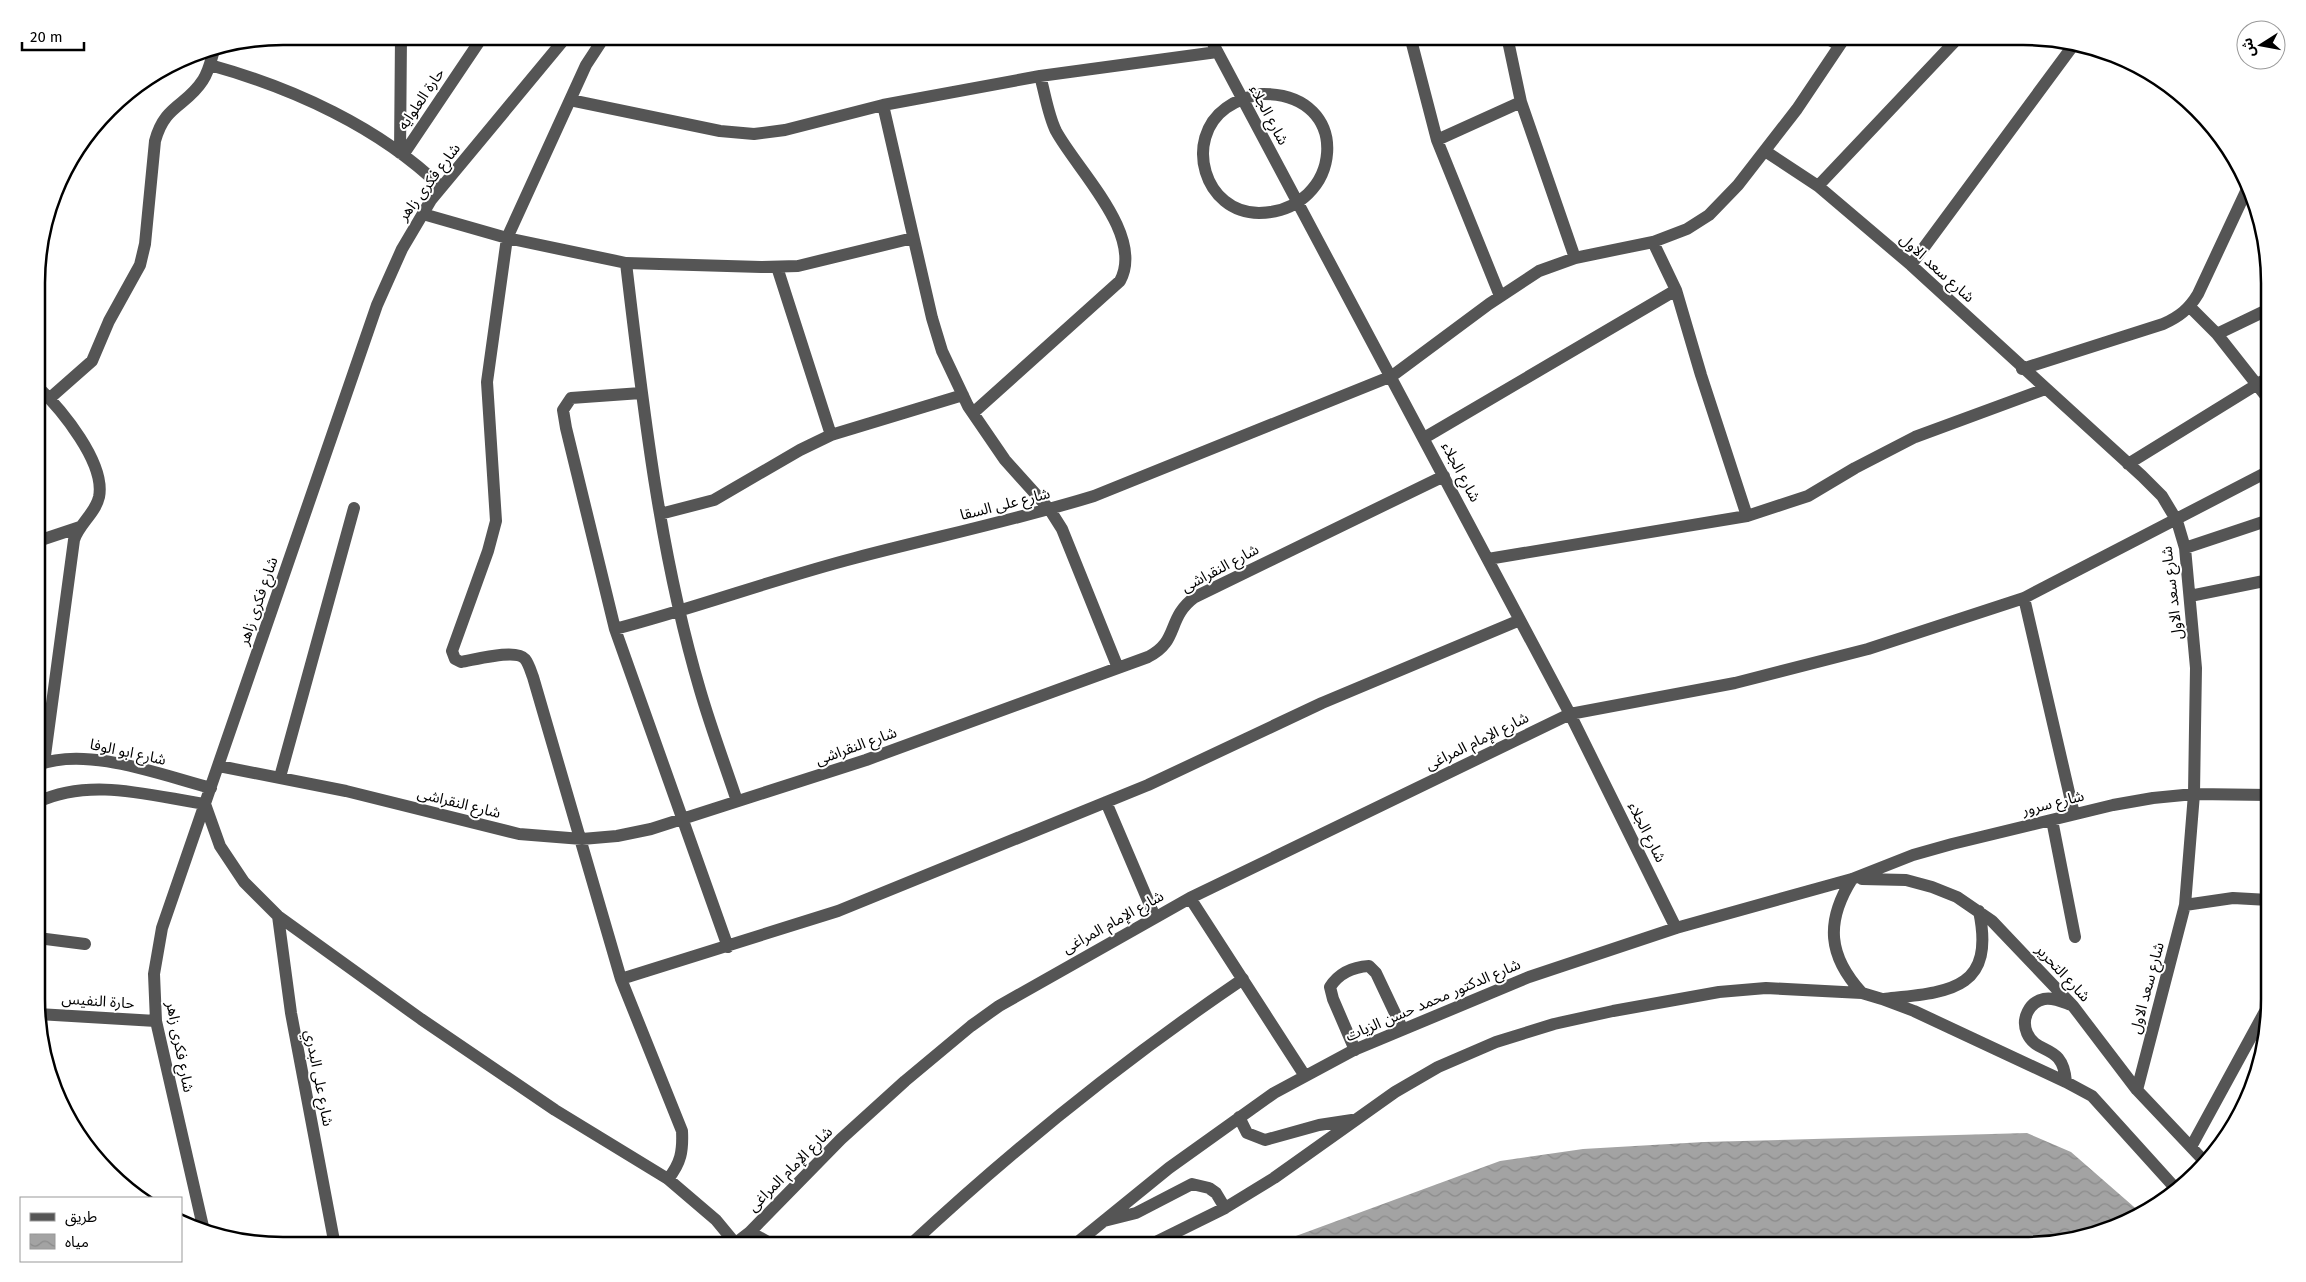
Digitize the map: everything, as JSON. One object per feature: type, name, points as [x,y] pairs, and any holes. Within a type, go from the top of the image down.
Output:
[{"type":"street","points":[[401,45],[402,154]]},
{"type":"street","name":"حارة العلوايه","points":[[402,154],[477,45]]},
{"type":"street","name":"شارع فكرى زاهر","points":[[202,1222],[156,1021],[154,974],[160,935],[377,305],[402,249],[441,187],[559,45]]},
{"type":"street","points":[[599,45],[586,64],[507,238],[488,382],[496,521],[488,551],[452,651],[455,660],[461,662],[509,654],[524,657],[534,677],[621,979],[682,1131],[683,1152],[677,1168],[668,1179]]},
{"type":"street","name":"شارع الجلاء","points":[[1214,45],[1392,376],[1570,714],[1676,928]]},
{"type":"street","points":[[1412,45],[1437,140],[1500,296]]},
{"type":"street","points":[[1509,45],[1521,102],[1575,258]]},
{"type":"street","name":"شارع على السقا","points":[[615,629],[681,612],[763,584],[855,558],[1050,510],[1094,496],[1392,376],[1500,296],[1539,272],[1575,258],[1653,242],[1687,229],[1710,215],[1798,109],[1839,45]]},
{"type":"street","points":[[1818,186],[1951,45]]},
{"type":"street","points":[[1911,265],[2071,50]]},
{"type":"street","points":[[570,100],[720,131],[754,134],[785,130],[883,106],[1040,76],[1217,52]]},
{"type":"street","points":[[50,398],[92,361],[109,321],[132,283],[140,264],[145,244],[155,141],[159,128],[165,116],[194,91],[203,80],[212,56]]},
{"type":"street","points":[[210,65],[264,82],[309,101],[402,154],[441,187]]},
{"type":"street","points":[[973,413],[1120,281],[1126,271],[1127,258],[1121,234],[1054,128],[1040,76]]},
{"type":"street","points":[[1261,94],[1279,94],[1296,99],[1311,109],[1322,124],[1327,141],[1328,159],[1322,176],[1312,191],[1297,201],[1278,210],[1258,213],[1238,209],[1221,198],[1208,182],[1202,162],[1203,142],[1211,123],[1225,108],[1242,98],[1261,94]]},
{"type":"street","points":[[1437,140],[1521,102]]},
{"type":"street","points":[[883,106],[913,238],[942,351],[973,413],[1015,474],[1050,510],[1067,540],[1118,668]]},
{"type":"street","name":"شارع سعد الاول","points":[[1765,151],[1818,186],[1911,265],[2162,496],[2177,521],[2185,548],[2196,668],[2194,794],[2185,905],[2136,1090]]},
{"type":"street","points":[[2022,369],[2177,318],[2190,307],[2206,280],[2244,195]]},
{"type":"street","points":[[423,214],[507,238],[626,262],[798,266],[913,238]]},
{"type":"street","points":[[1653,242],[1676,290],[1701,376],[1747,516]]},
{"type":"street","points":[[626,262],[641,393],[660,514],[700,690],[737,802]]},
{"type":"street","points":[[777,267],[831,435]]},
{"type":"street","points":[[1424,438],[1676,290]]},
{"type":"street","points":[[2190,307],[2217,334],[2261,388]]},
{"type":"street","points":[[2217,334],[2261,313]]},
{"type":"street","points":[[2128,464],[2261,382]]},
{"type":"street","points":[[1488,559],[1747,516],[1808,496],[1855,468],[1915,437],[2045,389]]},
{"type":"street","points":[[45,393],[76,434],[99,480],[96,505],[80,527],[74,540],[45,736]]},
{"type":"street","points":[[641,393],[572,398],[564,410],[566,428],[615,629],[684,818],[728,947]]},
{"type":"street","points":[[660,514],[714,500],[800,450],[831,435],[963,395]]},
{"type":"street","name":"شارع الإمام المراغى","points":[[743,1237],[905,1081],[971,1026],[999,1006],[1190,898],[1570,714],[1735,683],[1858,652],[2024,598],[2177,521],[2261,475]]},
{"type":"street","name":"شارع النقراشى","points":[[219,766],[280,777],[519,834],[582,839],[642,831],[866,760],[1160,651],[1168,642],[1178,613],[1195,597],[1444,476]]},
{"type":"street","points":[[280,777],[354,508]]},
{"type":"street","points":[[2185,548],[2261,523]]},
{"type":"street","points":[[45,538],[80,527]]},
{"type":"street","points":[[2190,596],[2261,582]]},
{"type":"street","points":[[2024,598],[2074,814]]},
{"type":"street","points":[[621,979],[838,911],[1106,802],[1322,703],[1520,620]]},
{"type":"street","name":"شارع ابو الوفا","points":[[45,763],[72,758],[100,760],[211,788]]},
{"type":"street","points":[[45,800],[72,792],[100,789],[205,804],[220,846],[244,882],[278,916],[421,1020],[555,1110],[668,1179],[716,1220],[728,1237]]},
{"type":"street","name":"شارع سرور","points":[[1852,879],[1913,855],[2113,804],[2194,794],[2261,795]]},
{"type":"street","points":[[1106,802],[1155,917]]},
{"type":"street","points":[[2052,820],[2075,937]]},
{"type":"street","points":[[1852,879],[1840,897],[1834,918],[1833,938],[1838,959],[1848,978],[1862,993]]},
{"type":"street","name":"شارع الدكتور محمد حسن الزيات","points":[[1084,1237],[1169,1168],[1274,1093],[1355,1050],[1402,1028],[1529,977],[1676,928],[1852,879]]},
{"type":"street","name":"شارع التحرير","points":[[1852,879],[1906,880],[1932,886],[1957,897],[1980,911],[1992,921],[2073,1006],[2136,1090],[2201,1157]]},
{"type":"street","points":[[1190,898],[1305,1076]]},
{"type":"street","points":[[2185,905],[2233,898],[2261,900]]},
{"type":"street","points":[[1882,999],[1938,993],[1951,990],[1963,983],[1973,973],[1984,948],[1984,934],[1980,911]]},
{"type":"street","name":"شارع على البدري","points":[[278,916],[291,1013],[333,1237]]},
{"type":"street","points":[[45,939],[85,944]]},
{"type":"street","points":[[1355,1050],[1332,999],[1330,987],[1336,977],[1350,970],[1368,966],[1376,974],[1402,1028]]},
{"type":"street","points":[[919,1237],[965,1195],[1118,1070],[1176,1024],[1243,979]]},
{"type":"street","points":[[1168,1237],[1225,1208],[1315,1150],[1353,1120],[1438,1067],[1496,1042],[1554,1024],[1613,1011],[1719,992],[1766,988],[1862,993],[1882,999],[1921,1014],[2066,1082],[2092,1096],[2172,1185]]},
{"type":"street","points":[[2066,1082],[2065,1069],[2061,1059],[2053,1052],[2034,1042],[2027,1034],[2024,1023],[2026,1012],[2033,1004],[2044,999],[2055,1000],[2073,1006]]},
{"type":"street","name":"حارة النفيس","points":[[46,1014],[156,1021]]},
{"type":"street","points":[[2191,1147],[2260,1021]]},
{"type":"street","points":[[1239,1117],[1247,1133],[1265,1140],[1319,1124],[1353,1120]]},
{"type":"street","points":[[1101,1222],[1136,1213],[1192,1184],[1209,1188],[1216,1193],[1225,1208]]},
{"type":"street","points":[[750,1232],[759,1237]]},
{"type":"water","points":[[2027,1133],[2071,1152],[2136,1208],[2114,1219],[2084,1229],[2054,1235],[2023,1237],[1293,1237],[1500,1161],[1583,1149],[1704,1142]]}]
